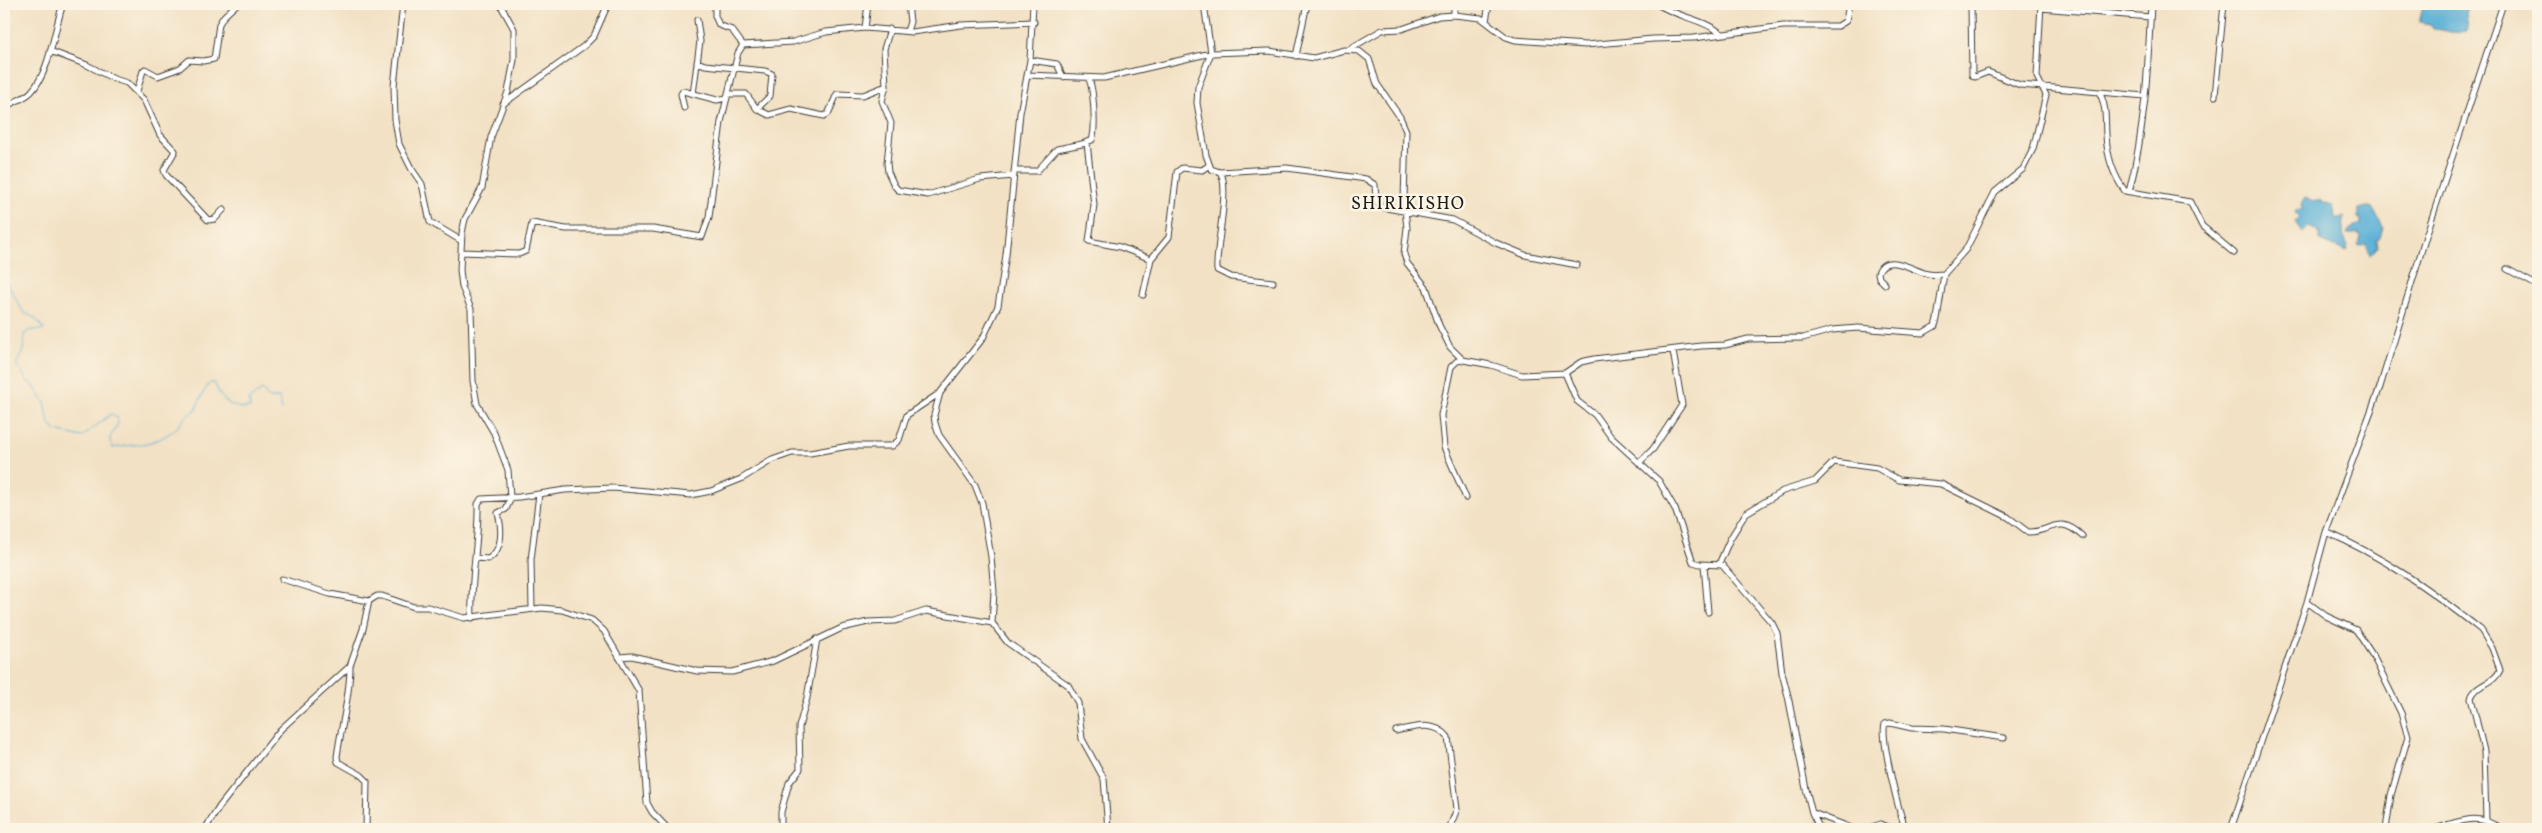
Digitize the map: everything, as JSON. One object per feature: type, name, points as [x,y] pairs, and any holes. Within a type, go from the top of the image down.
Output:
[{"type":"street","points":[[4,108],[30,93],[50,51],[63,4]]},
{"type":"street","points":[[137,91],[145,69],[158,76],[180,68],[189,60],[203,61],[214,59],[219,24],[224,16],[237,4]]},
{"type":"street","points":[[403,4],[394,86],[398,140],[411,168],[422,184],[432,224],[460,240]]},
{"type":"street","points":[[476,558],[488,560],[496,551],[502,530],[498,513],[506,509],[511,497],[508,470],[494,433],[479,410],[475,398],[471,309],[461,280],[462,252],[460,240],[465,219],[482,188],[491,137],[503,104],[514,60],[515,34],[500,4]]},
{"type":"street","points":[[503,104],[584,46],[594,36],[608,4]]},
{"type":"street","points":[[715,4],[715,16],[719,25],[732,30],[743,45]]},
{"type":"street","points":[[865,28],[868,4]]},
{"type":"street","points":[[907,31],[910,22],[908,4]]},
{"type":"street","points":[[472,618],[471,593],[476,558],[480,501],[565,490],[612,488],[691,495],[711,492],[741,479],[772,460],[792,454],[810,453],[849,446],[892,446],[899,440],[907,415],[940,393],[987,332],[998,306],[1020,113],[1030,60],[1034,4]]},
{"type":"street","points":[[1204,4],[1211,53],[1198,87],[1197,103],[1208,166]]},
{"type":"street","points":[[1296,56],[1307,4]]},
{"type":"street","points":[[1419,7],[1432,4]]},
{"type":"street","points":[[1454,4],[1454,15]]},
{"type":"street","points":[[1486,21],[1489,4]]},
{"type":"street","points":[[1657,4],[1676,15],[1702,21],[1721,33]]},
{"type":"street","points":[[1027,75],[1111,78],[1187,57],[1211,53],[1269,51],[1296,56],[1323,57],[1351,49],[1382,30],[1402,30],[1432,18],[1454,15],[1476,16],[1486,21],[1506,37],[1515,40],[1558,44],[1630,43],[1653,39],[1694,38],[1721,33],[1761,31],[1783,26],[1838,26],[1846,21],[1849,4]]},
{"type":"street","points":[[1972,4],[1972,75],[1976,77],[1988,72],[2020,85],[2145,96]]},
{"type":"street","points":[[2129,192],[2137,159],[2145,96],[2151,4]]},
{"type":"street","points":[[2215,96],[2224,4]]},
{"type":"street","points":[[2231,829],[2307,602],[2326,532],[2380,387],[2420,255],[2504,4]]},
{"type":"street","points":[[1466,498],[1444,447],[1441,415],[1451,367],[1457,361],[1464,360],[1492,365],[1522,375],[1565,373],[1586,360],[1701,346],[1725,345],[1748,339],[1803,338],[1832,330],[1858,328],[1923,333],[1935,326],[1944,274],[1966,249],[1995,192],[2014,178],[2028,162],[2046,93],[2037,77],[2041,6],[2150,17]]},
{"type":"street","points":[[693,94],[700,41],[697,20]]},
{"type":"street","points":[[743,45],[794,42],[826,32],[865,28],[890,28],[907,31],[961,24],[1034,22]]},
{"type":"street","points":[[890,28],[884,49],[886,86],[882,101],[891,123],[888,172],[898,190],[919,194],[933,194],[980,178],[1036,170],[1057,149],[1087,143],[1093,136],[1091,83],[1088,78]]},
{"type":"street","points":[[462,252],[519,254],[526,251],[532,223],[574,229],[653,229],[702,237],[708,217],[727,96],[736,69],[738,53],[743,45]]},
{"type":"street","points":[[1351,49],[1366,54],[1377,84],[1404,124],[1407,139],[1405,259],[1426,287],[1445,339],[1464,360]]},
{"type":"street","points":[[50,51],[87,65],[114,80],[127,83],[137,91],[152,113],[160,135],[175,151],[164,170],[166,175],[208,220],[215,219],[224,209]]},
{"type":"street","points":[[1030,60],[1057,64],[1063,77]]},
{"type":"street","points":[[697,62],[736,69],[765,71],[772,74],[770,96],[756,109]]},
{"type":"street","points":[[684,108],[682,92],[717,100],[727,96],[746,94],[756,109],[769,115],[791,109],[824,116],[828,114],[837,94],[863,95],[886,86]]},
{"type":"street","points":[[2099,92],[2105,108],[2106,137],[2113,170],[2124,189],[2129,192],[2147,193],[2162,198],[2190,202],[2202,226],[2234,253]]},
{"type":"street","points":[[1087,143],[1094,205],[1089,241],[1120,248],[1151,259]]},
{"type":"street","points":[[1208,166],[1220,172],[1287,168],[1366,179],[1375,185],[1376,200],[1381,207],[1453,220],[1496,243],[1525,255],[1577,265]]},
{"type":"street","points":[[1143,295],[1151,259],[1169,237],[1177,172],[1182,168],[1202,170],[1208,166]]},
{"type":"street","points":[[1220,172],[1223,176],[1224,188],[1217,252],[1217,270],[1231,277],[1273,282]]},
{"type":"street","points":[[1885,284],[1879,278],[1878,273],[1882,266],[1887,263],[1929,274],[1944,274]]},
{"type":"street","points":[[2507,269],[2538,286]]},
{"type":"street","points":[[1639,463],[1653,449],[1682,405],[1673,350]]},
{"type":"street","points":[[1565,373],[1577,401],[1595,415],[1611,437],[1659,481],[1669,497],[1690,557],[1696,563],[1704,565],[1719,564]]},
{"type":"street","points":[[940,393],[934,415],[936,429],[975,485],[982,503],[991,556],[994,592],[992,622],[1002,638],[1068,685],[1074,692],[1080,711],[1082,739],[1104,779],[1108,829]]},
{"type":"street","points":[[1719,564],[1730,539],[1746,513],[1783,491],[1815,481],[1834,462],[1877,468],[1899,480],[1942,484],[2002,513],[2028,532],[2062,525],[2072,528],[2082,536]]},
{"type":"street","points":[[532,609],[532,560],[539,494]]},
{"type":"street","points":[[2326,532],[2370,552],[2428,590],[2481,630],[2487,637],[2500,670],[2496,678],[2473,693],[2471,698],[2484,751],[2486,820]]},
{"type":"street","points":[[1719,564],[1772,623],[1778,633],[1782,674],[1812,813],[1820,829]]},
{"type":"street","points":[[1704,565],[1708,612]]},
{"type":"street","points":[[282,579],[330,594],[369,601],[377,596],[382,596],[454,617],[472,618],[542,608],[562,610],[592,620],[604,631],[641,698],[640,731],[647,803],[652,812],[668,829]]},
{"type":"street","points":[[366,829],[367,781],[362,775],[338,762],[337,757],[342,721],[350,693],[350,666],[363,629],[369,601]]},
{"type":"street","points":[[2307,602],[2326,616],[2346,624],[2363,638],[2401,713],[2408,737],[2391,795],[2386,829]]},
{"type":"street","points":[[619,656],[632,656],[697,671],[732,672],[773,661],[817,639],[856,625],[895,621],[926,611],[992,622]]},
{"type":"street","points":[[781,829],[781,812],[789,783],[800,769],[798,727],[807,698],[817,639]]},
{"type":"street","points":[[205,829],[220,806],[281,729],[350,666]]},
{"type":"street","points":[[1906,829],[1887,754],[1883,732],[1885,724],[1890,723],[1902,727],[1944,729],[2004,738]]},
{"type":"street","points":[[1396,731],[1429,726],[1440,730],[1448,737],[1457,809],[1449,829]]},
{"type":"street","points":[[1812,813],[1854,829]]},
{"type":"street","points":[[2434,829],[2470,818],[2486,820],[2500,829]]},
{"type":"street","points":[[1866,829],[1880,824],[1893,829]]},
{"type":"street","points":[[1932,829],[1964,829]]},
{"type":"water","points":[[2424,4],[2474,4],[2470,5],[2466,14],[2468,29],[2460,32],[2451,32],[2433,29],[2430,24],[2419,22]]},
{"type":"water","points":[[2305,198],[2313,202],[2319,200],[2332,205],[2337,219],[2344,216],[2343,237],[2348,250],[2345,251],[2320,241],[2319,231],[2308,227],[2302,232],[2295,222],[2299,217],[2295,213],[2297,209],[2303,210],[2301,204]]},
{"type":"water","points":[[2373,208],[2383,227],[2380,238],[2377,240],[2378,247],[2370,255],[2366,243],[2361,246],[2358,245],[2360,237],[2358,234],[2347,234],[2349,230],[2361,224],[2361,220],[2357,217],[2359,209]]},
{"type":"waterway","points":[[4,278],[24,313],[36,319],[44,330],[31,330],[24,334],[23,350],[16,363],[27,381],[33,385],[45,403],[49,423],[56,431],[82,437],[111,414],[117,417],[118,423],[110,437],[113,448],[158,440],[173,431],[189,414],[196,410],[210,383],[215,383],[223,398],[232,405],[250,408],[249,400],[262,390],[269,398],[279,398],[282,410]]},
{"type":"district","name":"SHIRIKISHO","points":[[1408,204]]}]
